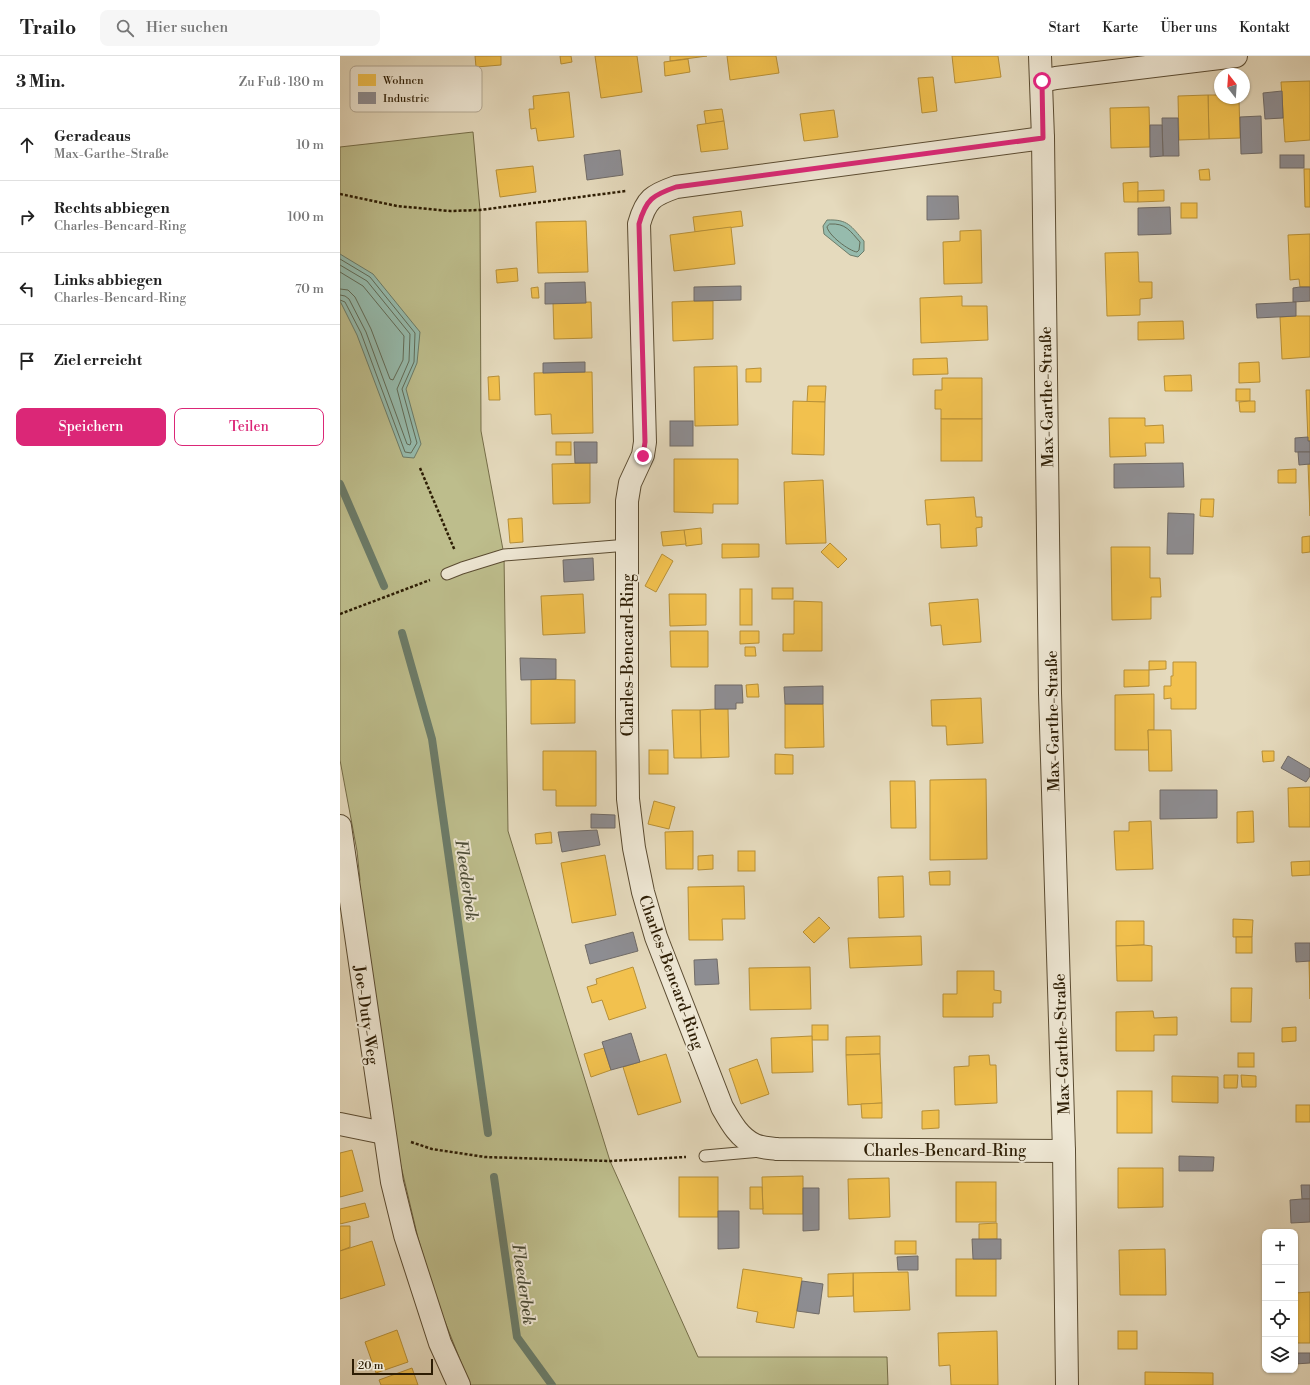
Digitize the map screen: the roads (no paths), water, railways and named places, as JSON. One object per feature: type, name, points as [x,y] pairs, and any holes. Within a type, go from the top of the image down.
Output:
[{"type":"street","name":"Max-Garthe-Straße","points":[[1040,56],[1043,138],[1050,693],[1064,1151],[1067,1385]]},
{"type":"street","points":[[1042,81],[1236,56]]},
{"type":"street","name":"Charles-Bencard-Ring","points":[[1043,138],[676,187],[655,194],[643,209],[639,224],[645,442],[643,456],[630,483],[627,501],[628,799],[634,848],[643,892],[656,937],[722,1107],[732,1124],[744,1137],[756,1145],[777,1149],[1064,1151]]},
{"type":"street","name":"Joe-Duty-Weg","points":[[340,826],[392,1182],[405,1235],[440,1343],[459,1385]]},
{"type":"street","points":[[340,1124],[384,1133]]},
{"type":"lane","points":[[447,574],[504,555],[628,545]]},
{"type":"lane","name":"Charles-Bencard-Ring","points":[[705,1156],[777,1149]]},
{"type":"water","points":[[827,220],[845,222],[856,231],[864,241],[864,251],[858,257],[850,255],[824,234],[823,226]]},
{"type":"water","points":[[340,254],[373,274],[420,332],[417,363],[406,389],[421,444],[414,458],[403,457],[357,335],[340,301]]},
{"type":"waterway","name":"Fleederbek","points":[[340,484],[384,586]]},
{"type":"waterway","name":"Fleederbek","points":[[402,633],[432,739],[488,1133]]},
{"type":"waterway","name":"Fleederbek","points":[[494,1177],[517,1337],[552,1385]]}]
